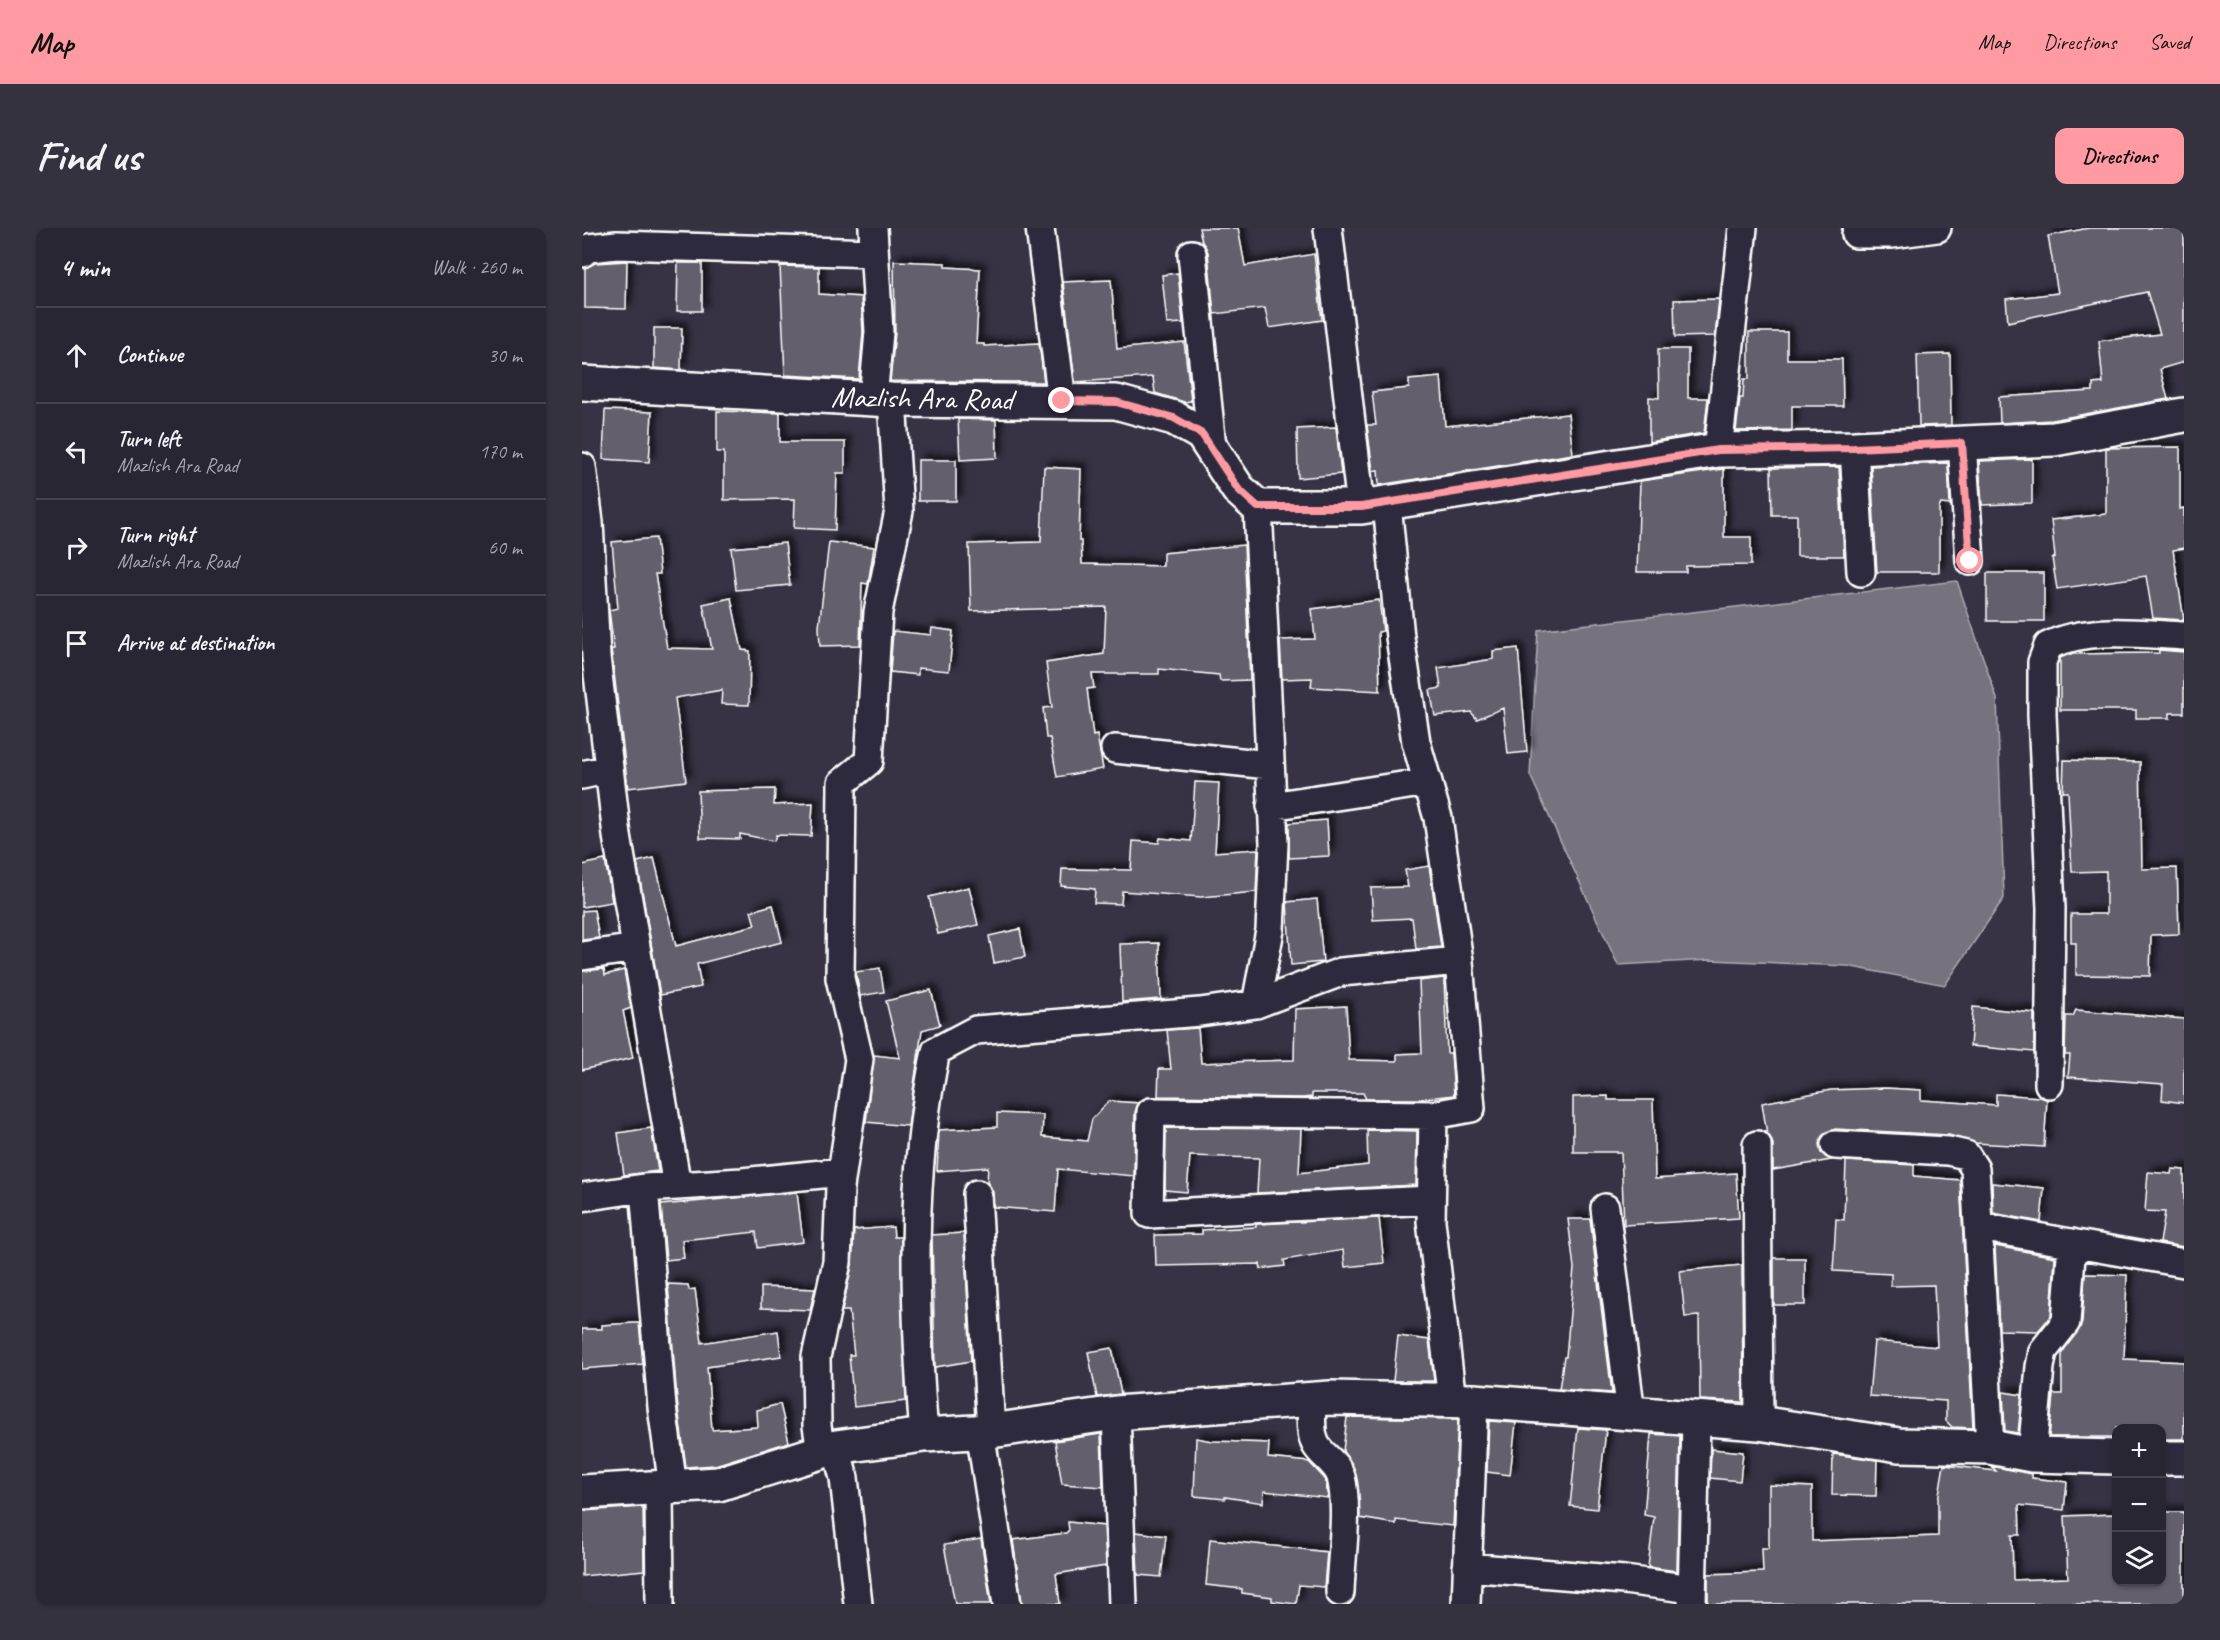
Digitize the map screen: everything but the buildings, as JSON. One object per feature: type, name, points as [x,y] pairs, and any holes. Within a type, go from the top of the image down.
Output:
[{"type":"street","points":[[1040,228],[1062,401]]},
{"type":"street","points":[[1328,228],[1374,505],[1400,637],[1416,742],[1438,818],[1459,961],[1471,1108],[1433,1115],[1151,1112],[1149,1214],[1431,1200]]},
{"type":"street","points":[[1718,450],[1743,228]]},
{"type":"street","points":[[1856,234],[1892,234],[1937,228]]},
{"type":"street","points":[[582,253],[589,248],[617,245],[874,241],[883,399],[899,511],[878,612],[869,761],[842,783],[840,978],[859,1059],[842,1172],[837,1262],[816,1357],[817,1426],[843,1478],[858,1604]]},
{"type":"street","points":[[1192,254],[1212,447]]},
{"type":"street","name":"Mazlish Ara Road","points":[[582,383],[883,399],[1116,402],[1174,418],[1202,434],[1238,489],[1258,507]]},
{"type":"street","points":[[1256,1004],[1270,930],[1274,843],[1258,507],[1374,505],[1718,450],[1854,448],[2054,439],[2184,415]]},
{"type":"street","points":[[1962,443],[1970,561]]},
{"type":"street","points":[[1854,448],[1861,572]]},
{"type":"street","points":[[582,467],[589,522],[596,657],[617,836],[677,1186]]},
{"type":"street","points":[[2049,1084],[2051,908],[2042,662],[2048,646],[2065,638],[2089,635],[2184,636]]},
{"type":"street","points":[[1115,749],[1269,765]]},
{"type":"street","points":[[582,775],[609,769]]},
{"type":"street","points":[[1272,806],[1428,782]]},
{"type":"street","points":[[582,956],[636,948]]},
{"type":"street","points":[[924,1435],[915,1315],[918,1210],[924,1106],[936,1051],[976,1030],[1200,1012],[1256,1004],[1341,972],[1459,961]]},
{"type":"street","points":[[1433,1115],[1431,1221],[1463,1401],[1466,1604]]},
{"type":"street","points":[[1757,1145],[1759,1423]]},
{"type":"street","points":[[1835,1145],[1948,1151],[1966,1155],[1975,1169],[1980,1227],[1990,1447]]},
{"type":"street","points":[[582,1197],[644,1188],[842,1172]]},
{"type":"street","points":[[644,1188],[662,1407],[666,1487],[660,1604]]},
{"type":"street","points":[[976,1194],[986,1431],[1007,1604]]},
{"type":"street","points":[[1605,1208],[1631,1414]]},
{"type":"street","points":[[1980,1227],[2184,1263]]},
{"type":"street","points":[[2032,1455],[2043,1351],[2066,1322],[2072,1244]]},
{"type":"street","points":[[582,1492],[718,1485],[829,1449],[924,1435],[986,1431],[1116,1413],[1312,1399],[1463,1401],[1759,1423],[1899,1445],[1990,1447],[2032,1455],[2112,1457]]},
{"type":"street","points":[[1312,1399],[1312,1436],[1317,1447],[1329,1458],[1341,1475],[1343,1499],[1340,1592]]},
{"type":"street","points":[[1116,1413],[1123,1604]]},
{"type":"street","points":[[1467,1568],[1623,1580],[1692,1596],[1696,1420]]},
{"type":"street","points":[[2166,1458],[2184,1458]]},
{"type":"shaded area","points":[[1957,581],[1997,699],[2004,898],[1945,985],[1847,966],[1710,960],[1618,965],[1530,775],[1538,630]]},
{"type":"route","points":[[1062,401],[1116,402],[1174,418],[1202,434],[1238,489],[1258,507],[1361,507],[1387,504],[1718,450],[1854,448],[1962,443],[1970,561]]}]
